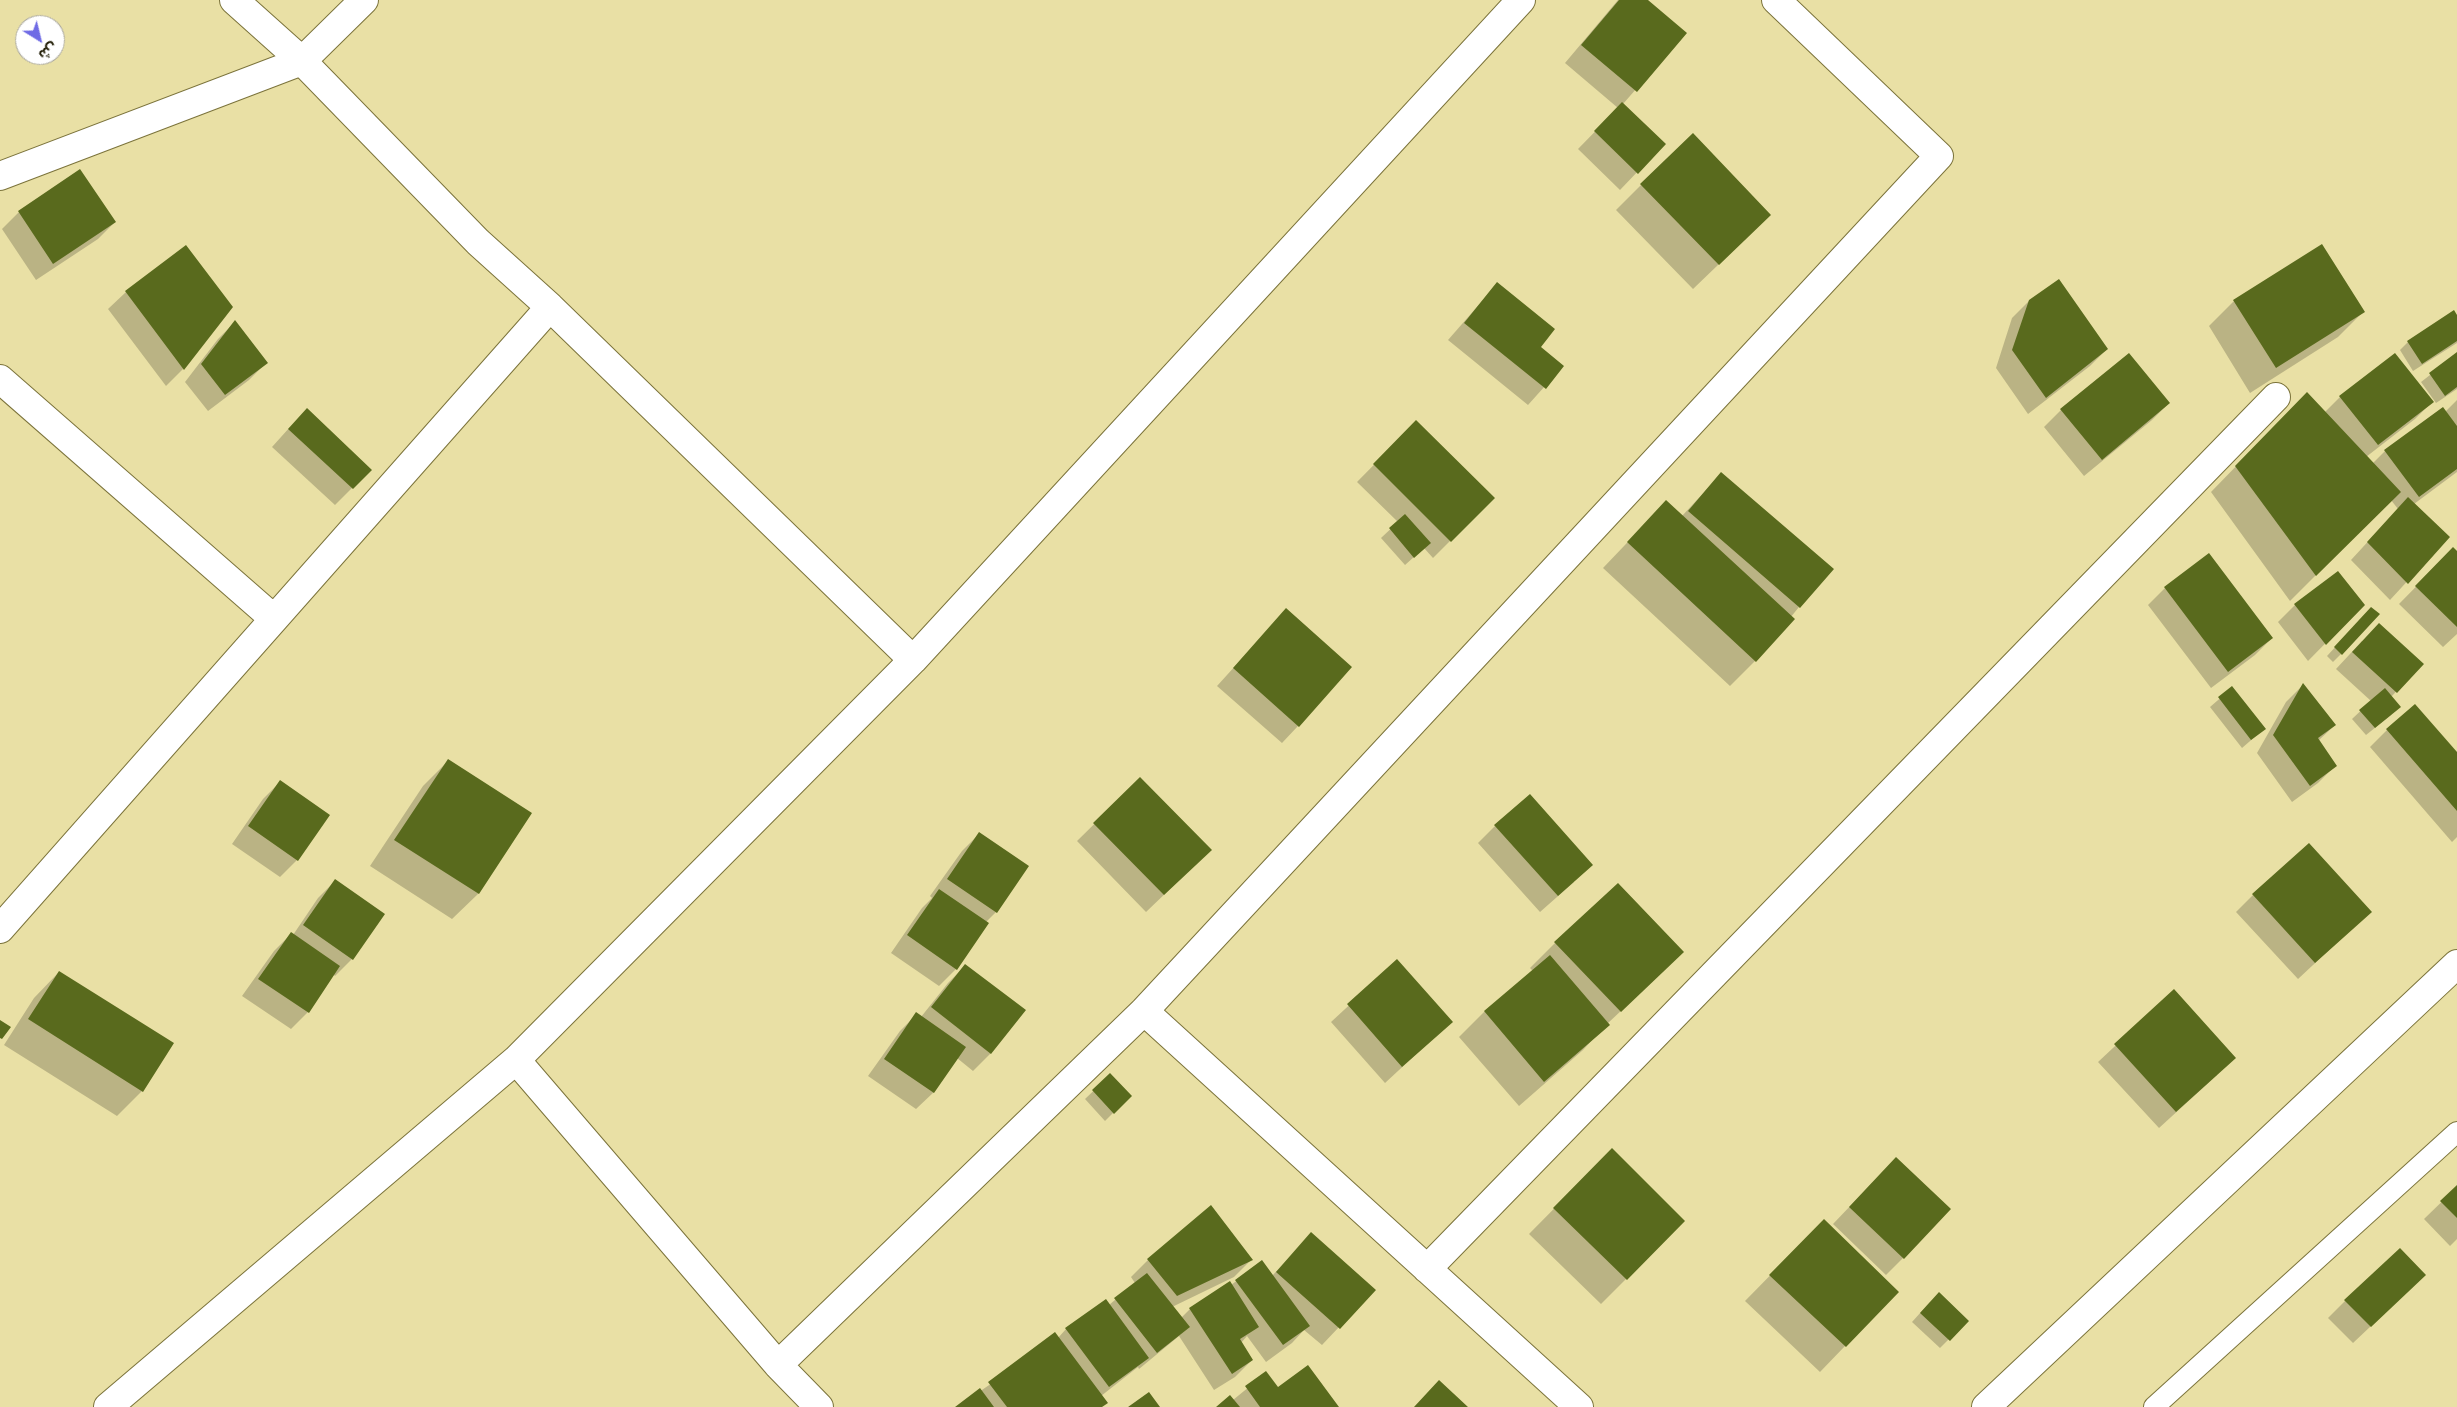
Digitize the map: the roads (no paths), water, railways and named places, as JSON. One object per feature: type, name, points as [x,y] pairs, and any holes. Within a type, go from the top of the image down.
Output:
[{"type":"street","points":[[234,0],[302,61],[478,242],[550,307],[912,660]]},
{"type":"street","points":[[0,176],[302,61],[364,0]]},
{"type":"street","points":[[108,1407],[516,1060],[912,660],[1521,0]]},
{"type":"street","points":[[778,1365],[1144,1011],[1940,156],[1776,0]]},
{"type":"street","points":[[0,929],[550,307]]},
{"type":"street","points":[[0,379],[273,618]]},
{"type":"street","points":[[1427,1268],[2276,397]]},
{"type":"street","points":[[1986,1407],[2457,964]]},
{"type":"street","points":[[1144,1011],[1579,1407]]},
{"type":"street","points":[[516,1060],[778,1365],[818,1407]]},
{"type":"lane","points":[[2154,1407],[2457,1132]]}]
